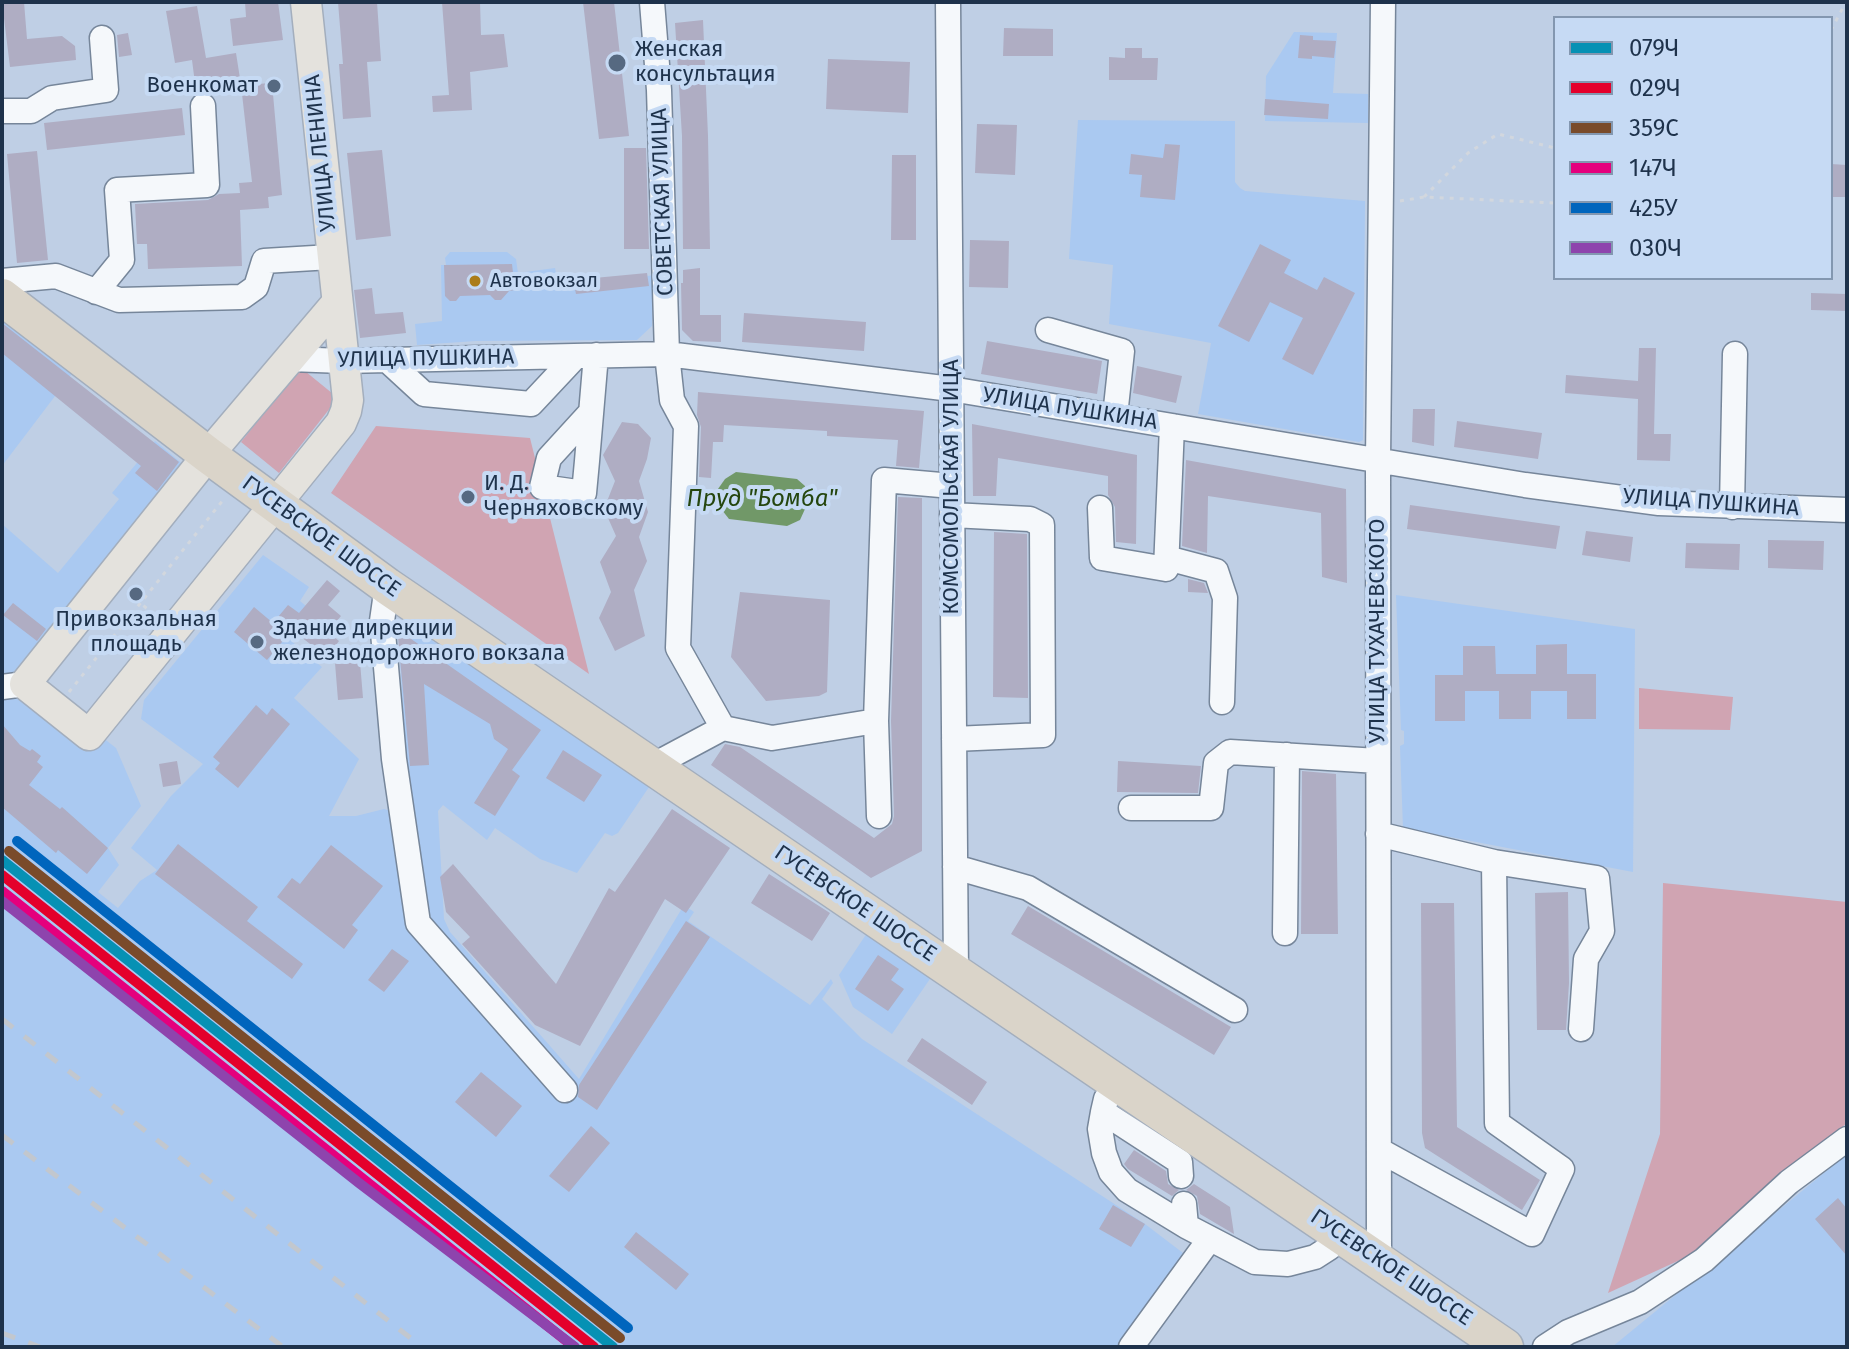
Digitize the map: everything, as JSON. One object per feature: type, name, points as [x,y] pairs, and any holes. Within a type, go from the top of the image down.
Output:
[{"type":"highway","name":"ГУСЕВСКОЕ ШОССЕ","points":[[2,297],[208,455],[387,586],[956,972],[1107,1095],[1340,1233],[1505,1347]]},
{"type":"main road","name":"УЛИЦА ЛЕНИНА","points":[[56,709],[89,735],[341,423],[348,400],[306,2]]},
{"type":"main road","points":[[56,709],[13,686],[109,578],[336,304]]},
{"type":"street","name":"СОВЕТСКАЯ УЛИЦА","points":[[652,2],[659,90],[667,354],[672,400],[686,426],[678,648],[723,728]]},
{"type":"street","name":"КОМСОМОЛЬСКАЯ УЛИЦА","points":[[948,2],[956,972]]},
{"type":"street","name":"УЛИЦА ТУХАЧЕВСКОГО","points":[[1379,1259],[1378,460],[1383,2]]},
{"type":"street","points":[[2,111],[31,111],[52,98],[106,90],[102,38]]},
{"type":"street","points":[[96,292],[122,260],[117,190],[207,185],[203,106]]},
{"type":"street","points":[[2,281],[56,276],[119,300],[242,297],[256,287],[264,261],[331,257]]},
{"type":"street","points":[[1048,330],[1122,351],[1115,416]]},
{"type":"street","name":"УЛИЦА ПУШКИНА","points":[[290,359],[343,361],[667,354],[951,389],[1525,485],[1659,503],[1847,510]]},
{"type":"street","points":[[1732,507],[1735,354]]},
{"type":"street","points":[[387,360],[424,394],[531,404],[586,356]]},
{"type":"street","points":[[586,356],[591,412]]},
{"type":"street","points":[[1100,508],[1102,558],[1166,569],[1172,426]]},
{"type":"street","points":[[879,816],[876,721],[884,480],[952,486]]},
{"type":"street","points":[[952,515],[1030,519],[1042,525],[1043,735],[954,739]]},
{"type":"street","points":[[1167,558],[1216,571],[1225,598],[1222,702]]},
{"type":"street","points":[[387,586],[382,621],[394,759],[418,923],[565,1090]]},
{"type":"street","points":[[652,766],[723,728],[772,738],[876,721]]},
{"type":"street","points":[[1131,808],[1211,808],[1216,763],[1230,752],[1378,761]]},
{"type":"street","points":[[1285,933],[1287,755]]},
{"type":"street","points":[[1378,834],[1494,862],[1597,878],[1602,931],[1586,959],[1581,1029]]},
{"type":"street","points":[[1379,1150],[1532,1234],[1562,1169],[1497,1123],[1494,862]]},
{"type":"street","points":[[955,867],[1028,888],[1235,1010]]},
{"type":"street","points":[[1107,1095],[1180,1162],[1181,1176]]},
{"type":"street","points":[[1107,1095],[1100,1129],[1111,1172],[1127,1190],[1185,1215],[1209,1240],[1255,1262],[1288,1264],[1315,1257],[1329,1248],[1340,1233]]},
{"type":"street","points":[[1545,1347],[1568,1332],[1640,1302],[1704,1260],[1789,1182],[1847,1139]]},
{"type":"street","points":[[1131,1347],[1209,1240]]},
{"type":"path","points":[[1833,26],[1846,2]]},
{"type":"path","points":[[1424,197],[1468,153],[1498,134],[1553,148]]},
{"type":"path","points":[[1381,205],[1424,197],[1553,203]]},
{"type":"path","points":[[56,709],[229,493]]},
{"type":"path","points":[[109,578],[173,630]]},
{"type":"shaded area","points":[[1294,32],[1337,33],[1333,93],[1368,94],[1368,123],[1265,121],[1266,76]]},
{"type":"shaded area","points":[[1078,120],[1235,121],[1235,182],[1240,188],[1245,191],[1365,201],[1363,440],[1359,442],[1198,414],[1211,343],[1109,324],[1113,265],[1069,259]]},
{"type":"shaded area","points":[[450,252],[507,252],[516,259],[518,273],[555,268],[559,290],[654,275],[652,326],[637,340],[476,341],[417,345],[415,324],[442,321],[441,265],[446,265],[445,258]]},
{"type":"shaded area","points":[[2,315],[74,371],[2,466]]},
{"type":"shaded area","points":[[300,367],[338,398],[279,473],[241,442]]},
{"type":"shaded area","points":[[376,426],[530,438],[589,674],[331,493]]},
{"type":"shaded area","points":[[155,441],[185,466],[28,679],[116,748],[141,806],[108,848],[119,865],[98,892],[118,908],[140,881],[157,870],[131,848],[171,796],[203,764],[141,719],[144,700],[263,555],[309,587],[300,601],[312,611],[289,639],[322,667],[294,698],[359,759],[329,816],[356,816],[384,809],[401,814],[407,780],[398,625],[401,620],[649,787],[618,833],[612,836],[605,833],[577,873],[540,859],[495,828],[487,840],[443,805],[438,811],[444,919],[450,932],[579,1079],[684,905],[694,912],[688,921],[810,1005],[831,979],[833,983],[822,999],[862,1039],[1145,1224],[1183,1253],[1117,1347],[2,1347],[2,524],[58,573],[119,499],[112,493]]},
{"type":"shaded area","points":[[1396,595],[1635,629],[1633,872],[1403,828],[1400,746],[1404,744],[1404,731],[1401,730]]},
{"type":"shaded area","points":[[1639,688],[1733,697],[1730,730],[1639,729]]},
{"type":"shaded area","points":[[1663,883],[1847,902],[1847,1123],[1693,1254],[1608,1293],[1660,1134]]},
{"type":"shaded area","points":[[867,933],[932,976],[892,1034],[853,1007],[839,975]]},
{"type":"shaded area","points":[[1847,1154],[1847,1347],[1612,1347],[1723,1256]]},
{"type":"water","name":"Пруд \"Бомба\"","points":[[736,472],[797,479],[805,486],[806,493],[805,509],[800,520],[787,526],[729,519],[718,505],[718,489],[725,479]]},
{"type":"building","points":[[2,2],[24,2],[27,39],[62,36],[75,46],[76,60],[10,67]]},
{"type":"building","points":[[245,2],[278,2],[283,40],[233,46],[230,19],[246,17]]},
{"type":"building","points":[[338,2],[377,2],[381,61],[367,62],[371,117],[343,119]]},
{"type":"building","points":[[442,2],[480,2],[481,35],[504,34],[508,67],[470,72],[472,110],[433,112],[432,96],[449,95]]},
{"type":"building","points":[[583,2],[614,2],[629,136],[599,139]]},
{"type":"building","points":[[197,6],[206,58],[236,53],[241,85],[196,91],[192,60],[175,63],[166,11]]},
{"type":"building","points":[[703,20],[710,249],[683,249],[682,136],[675,23]]},
{"type":"building","points":[[1004,28],[1053,29],[1053,56],[1003,56]]},
{"type":"building","points":[[128,33],[132,55],[119,57],[117,35]]},
{"type":"building","points":[[1300,35],[1313,36],[1313,40],[1336,41],[1334,58],[1298,58]]},
{"type":"building","points":[[1125,48],[1142,48],[1142,58],[1158,58],[1157,80],[1109,80],[1109,57],[1125,58]]},
{"type":"building","points":[[828,59],[910,62],[908,113],[826,109]]},
{"type":"building","points":[[272,83],[282,195],[268,197],[269,208],[240,210],[242,266],[148,269],[147,244],[137,244],[135,204],[208,200],[219,194],[240,193],[239,183],[252,182],[241,85]]},
{"type":"building","points":[[1265,99],[1329,104],[1328,119],[1264,115]]},
{"type":"building","points":[[182,108],[185,135],[47,150],[44,123]]},
{"type":"building","points":[[977,124],[1017,125],[1015,175],[975,173]]},
{"type":"building","points":[[1165,144],[1180,145],[1175,200],[1140,197],[1142,175],[1129,174],[1131,154],[1163,158]]},
{"type":"building","points":[[624,148],[646,148],[649,249],[624,249]]},
{"type":"building","points":[[382,150],[391,236],[356,240],[347,153]]},
{"type":"building","points":[[37,151],[48,260],[17,263],[7,154]]},
{"type":"building","points":[[892,155],[916,155],[916,240],[891,240]]},
{"type":"building","points":[[1833,164],[1847,165],[1847,197],[1833,197]]},
{"type":"building","points":[[970,240],[1009,241],[1008,288],[969,287]]},
{"type":"building","points":[[1260,244],[1291,260],[1284,273],[1317,290],[1324,277],[1355,293],[1313,375],[1282,359],[1303,318],[1270,302],[1249,342],[1218,326]]},
{"type":"building","name":"Автовокзал","points":[[512,264],[515,290],[509,291],[501,300],[495,300],[490,295],[460,296],[456,301],[450,301],[445,296],[444,265]]},
{"type":"building","points":[[700,268],[700,315],[721,315],[721,342],[693,341],[682,330],[683,270]]},
{"type":"building","points":[[647,273],[649,286],[576,294],[573,280]]},
{"type":"building","points":[[372,288],[375,314],[403,312],[406,333],[360,338],[354,290]]},
{"type":"building","points":[[1811,293],[1847,294],[1847,311],[1811,310]]},
{"type":"building","points":[[744,313],[866,322],[864,351],[742,342]]},
{"type":"building","points":[[2,323],[179,462],[157,491],[135,473],[141,466],[2,353]]},
{"type":"building","points":[[987,341],[1102,361],[1097,394],[981,374]]},
{"type":"building","points":[[1639,348],[1656,348],[1654,434],[1671,434],[1670,461],[1637,460],[1638,399],[1565,393],[1566,375],[1638,381]]},
{"type":"building","points":[[1137,366],[1182,376],[1176,403],[1133,393]]},
{"type":"building","points":[[698,392],[924,411],[919,468],[896,466],[898,440],[827,436],[827,431],[724,425],[723,442],[713,442],[711,478],[699,477],[701,427],[697,415]]},
{"type":"building","points":[[1413,409],[1435,409],[1434,446],[1412,442]]},
{"type":"building","points":[[1457,421],[1542,433],[1538,459],[1454,447]]},
{"type":"building","points":[[622,422],[638,424],[651,438],[639,481],[648,512],[639,537],[647,561],[634,590],[645,636],[615,651],[599,618],[611,592],[600,562],[616,536],[604,509],[615,481],[603,455]]},
{"type":"building","points":[[972,424],[1137,455],[1136,544],[1116,542],[1115,507],[1108,495],[1108,476],[998,458],[996,496],[973,496]]},
{"type":"building","points":[[1186,460],[1346,489],[1347,583],[1322,577],[1321,513],[1208,496],[1207,553],[1182,546]]},
{"type":"building","points":[[898,497],[922,498],[922,851],[871,878],[711,765],[725,744],[740,747],[874,838],[892,824],[891,721]]},
{"type":"building","points":[[1410,505],[1560,526],[1556,549],[1407,529]]},
{"type":"building","points":[[1586,531],[1633,537],[1630,562],[1582,555]]},
{"type":"building","points":[[994,532],[1027,534],[1028,698],[993,697]]},
{"type":"building","points":[[1768,540],[1824,541],[1823,570],[1768,568]]},
{"type":"building","points":[[1686,543],[1740,544],[1739,570],[1685,568]]},
{"type":"building","points":[[1188,579],[1204,583],[1208,593],[1188,592]]},
{"type":"building","points":[[327,580],[340,591],[328,605],[341,616],[328,632],[339,641],[327,657],[292,630],[267,660],[234,632],[254,607],[273,623],[288,605],[299,613]]},
{"type":"building","points":[[740,592],[830,600],[827,692],[819,696],[766,701],[731,657]]},
{"type":"building","points":[[13,603],[46,629],[37,641],[3,615]]},
{"type":"building","points":[[404,634],[541,730],[512,770],[520,776],[495,816],[474,803],[508,749],[494,739],[490,724],[424,684],[429,765],[410,766],[398,637]]},
{"type":"building","points":[[1567,644],[1567,674],[1596,674],[1596,719],[1567,719],[1567,691],[1531,691],[1531,719],[1499,719],[1499,691],[1465,691],[1465,721],[1435,721],[1435,675],[1463,675],[1463,646],[1495,646],[1496,674],[1536,674],[1536,645]]},
{"type":"building","points":[[360,662],[363,698],[338,700],[335,663]]},
{"type":"building","points":[[256,705],[267,715],[272,708],[290,724],[238,788],[215,769],[220,763],[213,757]]},
{"type":"building","points":[[2,724],[20,745],[41,756],[37,762],[43,767],[29,785],[60,809],[62,807],[108,848],[87,874],[58,850],[56,853],[2,807]]},
{"type":"building","points":[[563,750],[602,775],[584,802],[546,778]]},
{"type":"building","points":[[177,761],[181,784],[163,787],[159,764]]},
{"type":"building","points":[[1118,761],[1201,766],[1198,793],[1117,792]]},
{"type":"building","points":[[1302,771],[1336,774],[1338,934],[1301,934]]},
{"type":"building","points":[[672,809],[730,848],[686,913],[665,899],[580,1046],[535,1025],[462,944],[470,937],[446,912],[440,877],[453,864],[556,984],[609,888],[615,892]]},
{"type":"building","points":[[178,844],[258,907],[247,921],[303,964],[292,979],[155,874]]},
{"type":"building","points":[[331,845],[383,886],[352,925],[358,930],[344,949],[277,897],[292,878],[300,884]]},
{"type":"building","points":[[769,874],[830,913],[812,941],[751,903]]},
{"type":"building","points":[[1568,892],[1566,1030],[1537,1030],[1535,893]]},
{"type":"building","points":[[1421,903],[1454,903],[1457,1127],[1540,1180],[1522,1210],[1425,1148],[1422,1133]]},
{"type":"building","points":[[1028,906],[1231,1027],[1214,1055],[1011,934]]},
{"type":"building","points":[[686,921],[710,937],[597,1110],[578,1097],[579,1085]]},
{"type":"building","points":[[392,949],[409,961],[384,992],[368,980]]},
{"type":"building","points":[[878,955],[899,969],[891,980],[904,989],[888,1011],[855,989]]},
{"type":"building","points":[[922,1038],[987,1082],[972,1105],[907,1061]]},
{"type":"building","points":[[481,1072],[522,1106],[496,1137],[455,1102]]},
{"type":"building","points":[[591,1126],[610,1143],[569,1192],[549,1176]]},
{"type":"building","points":[[1134,1150],[1166,1171],[1168,1184],[1179,1190],[1172,1196],[1128,1169],[1124,1164]]},
{"type":"building","points":[[1194,1184],[1230,1207],[1234,1234],[1200,1214],[1197,1196],[1186,1190]]},
{"type":"building","points":[[1838,1198],[1847,1209],[1847,1256],[1815,1219]]},
{"type":"building","points":[[1113,1205],[1145,1224],[1131,1247],[1099,1229]]},
{"type":"building","points":[[636,1232],[689,1274],[676,1290],[624,1247]]},
{"type":"railway","points":[[2,1019],[422,1347]]},
{"type":"railway","points":[[2,1135],[283,1347]]},
{"type":"railway","points":[[2,1333],[40,1347]]},
{"type":"transit line","name":"425У","points":[[17,841],[628,1328]]},
{"type":"transit line","name":"359С","points":[[9,851],[620,1338]]},
{"type":"transit line","name":"079Ч","points":[[2,860],[613,1347]]},
{"type":"transit line","name":"029Ч","points":[[2,875],[594,1347]]},
{"type":"transit line","name":"147Ч","points":[[2,891],[574,1347]]},
{"type":"transit line","name":"030Ч","points":[[2,901],[359,1183],[575,1347]]},
{"type":"place","name":"Женская консультация","points":[[617,63]]},
{"type":"place","name":"Военкомат","points":[[274,86]]},
{"type":"place","name":"Автовокзал","points":[[475,281]]},
{"type":"place","name":"И. Д. Черняховскому","points":[[468,497]]},
{"type":"place","name":"Привокзальная площадь","points":[[136,594]]},
{"type":"place","name":"Здание дирекции железнодорожного вокзала","points":[[257,642]]}]
